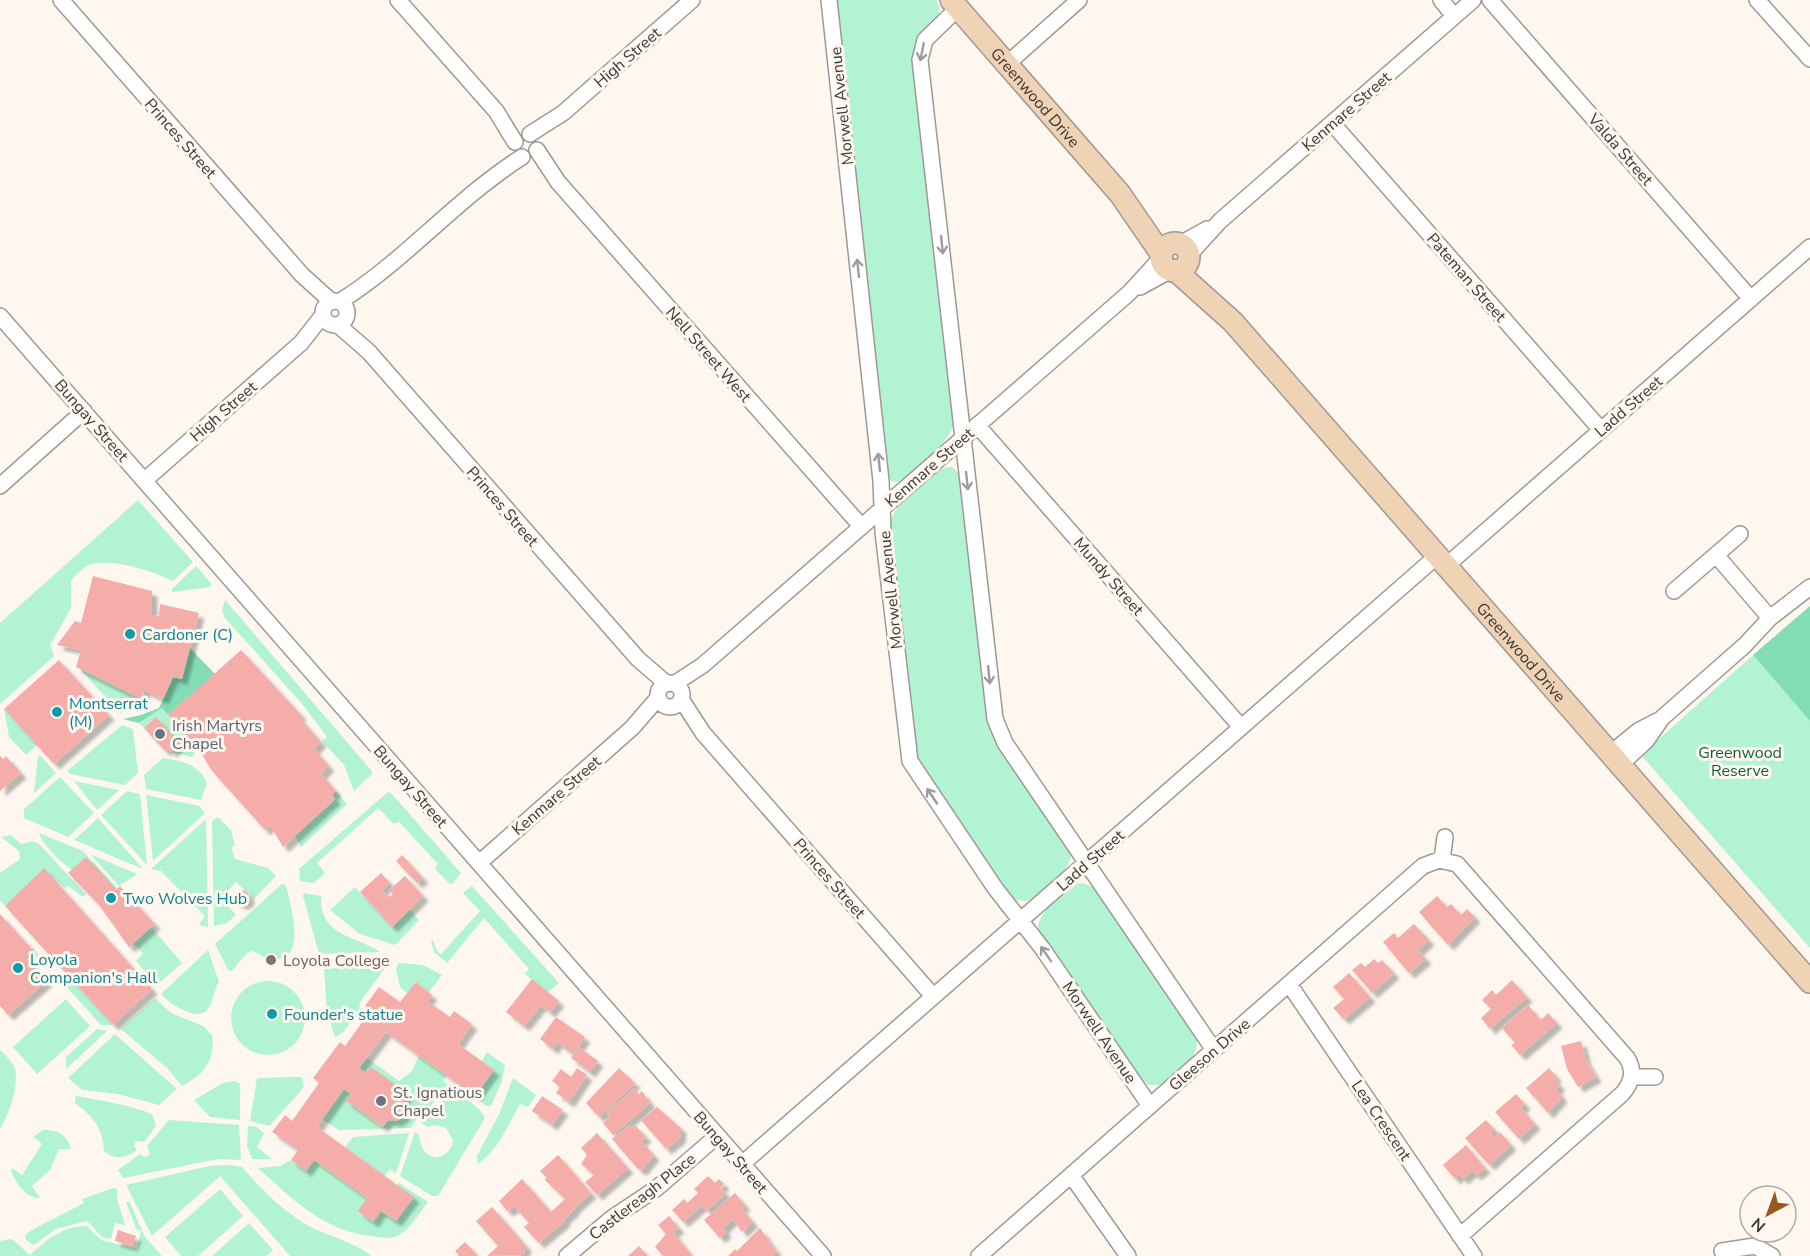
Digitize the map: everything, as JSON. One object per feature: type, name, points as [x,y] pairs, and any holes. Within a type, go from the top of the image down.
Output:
[{"type":"street","name":"Princes Street","points":[[61,0],[933,996]]},
{"type":"street","name":"Nell Street West","points":[[398,0],[861,526]]},
{"type":"street","name":"High Street","points":[[145,480],[692,0]]},
{"type":"street","name":"Morwell Avenue","points":[[829,0],[883,507],[883,532],[910,760],[995,888],[1042,948],[1150,1106]]},
{"type":"street","points":[[1007,64],[1079,0]]},
{"type":"street","points":[[1441,0],[1454,16]]},
{"type":"street","name":"Kenmare Street","points":[[479,863],[962,437],[1129,293],[1220,222],[1473,0]]},
{"type":"street","name":"Valda Street","points":[[1490,0],[1751,298]]},
{"type":"street","points":[[1757,0],[1810,58]]},
{"type":"street","points":[[954,4],[925,40],[920,60],[995,719],[1005,743],[1214,1050]]},
{"type":"street","name":"Greenwood Drive","points":[[954,4],[1810,982]]},
{"type":"street","name":"Pateman Street","points":[[1332,123],[1601,430]]},
{"type":"street","name":"Ladd Street","points":[[742,1164],[1241,727],[1601,430],[1810,247]]},
{"type":"street","name":"Bungay Street","points":[[0,316],[823,1256]]},
{"type":"street","points":[[0,486],[84,411]]},
{"type":"street","name":"Mundy Street","points":[[977,425],[1241,727]]},
{"type":"street","points":[[1674,591],[1740,534]]},
{"type":"street","points":[[1716,555],[1770,618]]},
{"type":"street","points":[[1615,759],[1646,741],[1662,718],[1745,645],[1770,618],[1810,587]]},
{"type":"street","points":[[1445,837],[1442,860],[1457,864],[1631,1064],[1631,1077],[1622,1094],[1460,1236]]},
{"type":"street","name":"Gleeson Drive","points":[[979,1256],[1423,866],[1442,860]]},
{"type":"street","name":"Lea Crescent","points":[[1289,984],[1474,1256]]},
{"type":"street","points":[[1631,1077],[1655,1077]]},
{"type":"street","name":"Castlereagh Place","points":[[567,1256],[612,1218],[657,1188],[717,1136]]},
{"type":"street","points":[[1071,1175],[1128,1256]]},
{"type":"street","points":[[1722,1251],[1755,1246],[1772,1256]]},
{"type":"green space","points":[[834,0],[936,0],[939,6],[939,16],[920,36],[914,53],[954,424],[946,439],[930,456],[897,482],[891,481],[888,476]]},
{"type":"green space","points":[[952,467],[960,474],[988,711],[1071,854],[1061,875],[1040,894],[1026,901],[1014,900],[1009,896],[918,765],[889,523],[906,497],[925,479],[944,468]]},
{"type":"green space","points":[[138,500],[193,562],[173,581],[143,569],[120,564],[98,563],[84,568],[71,580],[71,608],[50,645],[54,656],[0,704],[0,623]]},
{"type":"green space","points":[[196,566],[211,583],[211,587],[172,592],[172,589]]},
{"type":"green space","points":[[225,600],[371,770],[372,774],[354,791],[344,765],[322,741],[327,737],[303,705],[225,618],[222,611]]},
{"type":"green space","points":[[1810,606],[1810,721],[1753,655]]},
{"type":"green space","points":[[190,648],[215,674],[168,715],[162,708],[139,723],[123,719],[159,708],[173,677],[182,679]]},
{"type":"green space","name":"Greenwood Reserve","points":[[1753,655],[1810,721],[1810,948],[1641,755]]},
{"type":"green space","points":[[79,668],[143,700],[139,708],[120,713]]},
{"type":"green space","points":[[162,708],[185,735],[195,754],[192,757],[171,752],[178,746],[174,743],[177,740],[156,717],[144,728],[139,723]]},
{"type":"green space","points":[[4,709],[37,745],[26,755],[9,737]]},
{"type":"green space","points":[[122,725],[133,729],[138,773],[125,785],[70,774],[67,771]]},
{"type":"green space","points":[[40,755],[56,773],[34,793],[38,757]]},
{"type":"green space","points":[[163,758],[183,762],[199,771],[207,783],[201,800],[146,789],[144,775]]},
{"type":"green space","points":[[60,777],[94,813],[68,837],[24,818],[24,809]]},
{"type":"green space","points":[[74,781],[119,790],[97,810]]},
{"type":"green space","points":[[127,791],[140,794],[147,865],[101,815]]},
{"type":"green space","points":[[336,791],[347,804],[301,847],[295,835],[335,800],[332,795]]},
{"type":"green space","points":[[388,792],[461,873],[452,884],[435,869],[438,864],[399,822],[394,824],[378,808],[317,863],[325,873],[314,883],[300,881],[299,869]]},
{"type":"green space","points":[[146,795],[199,806],[205,813],[153,861]]},
{"type":"green space","points":[[218,817],[231,830],[235,846],[231,847],[235,859],[268,868],[276,876],[254,899],[236,882],[221,898],[236,915],[227,923],[214,926],[212,821]]},
{"type":"green space","points":[[98,818],[143,869],[74,840]]},
{"type":"green space","points":[[206,819],[208,927],[199,925],[205,916],[161,871],[151,869]]},
{"type":"green space","points":[[39,833],[83,851],[117,889],[95,883],[71,869],[43,842]]},
{"type":"green space","points":[[11,835],[21,844],[34,841],[40,845],[86,894],[83,897],[68,886],[65,888],[44,869],[5,906],[0,901],[0,873],[20,859],[19,851],[1,837]]},
{"type":"green space","points":[[90,854],[137,874],[119,886]]},
{"type":"green space","points":[[1082,883],[1095,888],[1196,1036],[1195,1051],[1186,1065],[1173,1077],[1159,1085],[1149,1085],[1140,1079],[1038,930],[1042,916],[1054,901],[1069,889]]},
{"type":"green space","points":[[282,884],[286,885],[293,919],[294,943],[290,952],[282,958],[270,959],[252,951],[247,953],[232,971],[228,970],[215,944]]},
{"type":"green space","points":[[472,886],[559,983],[548,992],[525,974],[529,969],[484,918],[447,963],[434,952],[431,941],[433,940],[437,951],[441,954],[480,911],[463,893]]},
{"type":"green space","points":[[355,887],[392,927],[410,910],[419,920],[395,945],[360,934],[330,910]]},
{"type":"green space","points":[[304,893],[321,896],[322,909],[326,920],[332,927],[380,952],[319,954]]},
{"type":"green space","points":[[151,927],[182,963],[157,985],[136,961],[143,954],[133,943]]},
{"type":"green space","points":[[208,950],[219,982],[208,1009],[203,1013],[191,1013],[176,1006],[161,994]]},
{"type":"green space","points":[[399,963],[423,965],[442,975],[429,992],[416,982],[407,993],[400,987],[396,968]]},
{"type":"green space","points":[[388,964],[360,1002],[359,1012],[342,1033],[335,1037],[327,1012],[324,969]]},
{"type":"green space","points":[[71,979],[113,1025],[101,1025],[65,985]]},
{"type":"green space","points":[[261,981],[275,981],[289,987],[299,997],[305,1011],[305,1025],[299,1039],[289,1049],[275,1055],[261,1055],[247,1049],[237,1039],[231,1025],[231,1011],[237,997],[247,987]]},
{"type":"green space","points":[[155,998],[171,1013],[203,1026],[212,1035],[212,1052],[206,1066],[196,1077],[182,1086],[168,1069],[121,1029]]},
{"type":"green space","points":[[66,999],[90,1026],[37,1074],[13,1047]]},
{"type":"green space","points":[[97,1029],[107,1031],[66,1069],[66,1057]]},
{"type":"green space","points":[[115,1034],[177,1089],[159,1105],[118,1094],[82,1090],[68,1078]]},
{"type":"green space","points":[[0,1050],[13,1064],[16,1084],[7,1116],[0,1129]]},
{"type":"green space","points":[[487,1052],[505,1065],[502,1081],[491,1106],[486,1106],[462,1086],[494,1070],[482,1061]]},
{"type":"green space","points":[[419,1056],[447,1076],[443,1081],[450,1086],[411,1128],[339,1130],[322,1119],[344,1089],[351,1094],[347,1101],[382,1127],[388,1120],[397,1121],[404,1116],[405,1101],[371,1067],[366,1073],[359,1068],[367,1058],[399,1081],[412,1071]]},
{"type":"green space","points":[[257,1078],[302,1078],[304,1086],[270,1126],[250,1121]]},
{"type":"green space","points":[[513,1078],[536,1095],[528,1107],[520,1104],[497,1144],[478,1164],[477,1156],[499,1114]]},
{"type":"green space","points":[[235,1081],[240,1084],[240,1120],[210,1117],[194,1100],[223,1083]]},
{"type":"green space","points":[[450,1093],[470,1102],[480,1110],[485,1118],[438,1196],[432,1196],[400,1176],[415,1132],[427,1154],[436,1157],[449,1151],[453,1141],[446,1128],[435,1125],[427,1127],[421,1122]]},
{"type":"green space","points":[[76,1096],[124,1105],[152,1114],[156,1126],[144,1142],[136,1141],[134,1146],[137,1150],[129,1155],[112,1156],[104,1151],[102,1136],[96,1123],[75,1103]]},
{"type":"green space","points":[[169,1120],[239,1125],[241,1160],[218,1159],[123,1178],[118,1170],[140,1154],[144,1157],[150,1155],[147,1146]]},
{"type":"green space","points":[[248,1126],[257,1127],[264,1133],[257,1147],[272,1159],[252,1159],[247,1146]]},
{"type":"green space","points":[[43,1130],[64,1136],[71,1149],[59,1149],[50,1170],[32,1186],[40,1198],[35,1198],[22,1189],[11,1171],[12,1168],[22,1175],[42,1144],[33,1137]]},
{"type":"green space","points":[[409,1133],[396,1173],[390,1169],[385,1176],[345,1147],[353,1137]]},
{"type":"green space","points":[[291,1160],[306,1171],[314,1160],[367,1198],[373,1222],[381,1211],[396,1221],[413,1197],[397,1185],[399,1183],[428,1202],[410,1225],[397,1236],[384,1238],[353,1233],[309,1211],[258,1168],[280,1166]]},
{"type":"green space","points":[[209,1166],[242,1167],[273,1199],[299,1220],[360,1248],[371,1256],[290,1256],[220,1176],[152,1236],[126,1185]]},
{"type":"green space","points":[[113,1188],[117,1189],[117,1199],[125,1225],[115,1223],[111,1239],[102,1237],[87,1221],[56,1229],[34,1245],[26,1240],[25,1235],[30,1231],[84,1203],[82,1199]]},
{"type":"green space","points":[[220,1189],[243,1216],[198,1256],[181,1256],[165,1237]]},
{"type":"green space","points":[[129,1201],[145,1237],[162,1256],[0,1256],[0,1241],[12,1239],[30,1255],[56,1234],[70,1228],[87,1226],[101,1240],[137,1249],[141,1231],[136,1229],[126,1202]]},
{"type":"green space","points":[[249,1223],[273,1250],[266,1256],[212,1256]]},
{"type":"building","name":"Cardoner (C)","points":[[93,576],[152,591],[152,615],[159,616],[160,604],[199,613],[182,679],[173,677],[163,699],[144,690],[143,700],[76,667],[81,650],[57,645],[75,621],[81,623]]},
{"type":"building","points":[[241,650],[301,715],[299,717],[321,742],[314,749],[329,766],[321,774],[336,791],[332,795],[335,799],[283,847],[270,825],[265,830],[212,771],[200,751],[168,715]]},
{"type":"building","name":"Montserrat (M)","points":[[59,660],[109,715],[54,764],[4,709]]},
{"type":"building","name":"Irish Martyrs Chapel","points":[[156,717],[177,740],[174,743],[178,746],[171,752],[168,748],[165,751],[144,728]]},
{"type":"building","points":[[0,756],[3,759],[6,756],[21,773],[0,791]]},
{"type":"building","points":[[402,855],[423,878],[417,883],[396,861]]},
{"type":"building","name":"Two Wolves Hub","points":[[86,857],[116,890],[120,886],[155,924],[129,947],[99,905],[68,873]]},
{"type":"building","points":[[44,868],[152,989],[113,1025],[5,906]]},
{"type":"building","points":[[381,873],[390,883],[382,890],[389,897],[393,894],[389,890],[405,876],[423,896],[392,927],[360,892]]},
{"type":"building","points":[[239,890],[245,890],[249,897],[245,904],[239,904],[235,900],[235,894]]},
{"type":"building","points":[[1437,896],[1447,907],[1451,904],[1461,915],[1467,909],[1475,917],[1448,945],[1419,912]]},
{"type":"building","name":"Loyola Companion's Hall","points":[[0,914],[32,949],[25,956],[47,981],[8,1015],[0,1006]]},
{"type":"building","points":[[1414,924],[1429,940],[1418,950],[1426,959],[1409,973],[1383,942],[1394,933],[1398,938]]},
{"type":"building","points":[[1374,959],[1378,963],[1382,960],[1394,973],[1372,993],[1352,970],[1361,963],[1365,967]]},
{"type":"building","points":[[1349,973],[1370,997],[1344,1019],[1333,1008],[1344,999],[1333,987]]},
{"type":"building","points":[[532,979],[559,1001],[550,1012],[541,1005],[524,1026],[506,1012]]},
{"type":"building","points":[[1512,980],[1527,997],[1490,1029],[1481,1018],[1491,1009],[1482,1000],[1492,990],[1496,995]]},
{"type":"building","points":[[416,982],[432,995],[427,1001],[450,1017],[454,1011],[472,1024],[458,1044],[494,1070],[475,1096],[386,1032],[359,1068],[366,1073],[371,1067],[408,1094],[403,1100],[406,1108],[404,1116],[397,1121],[388,1120],[383,1127],[346,1101],[351,1094],[344,1089],[317,1127],[414,1197],[396,1221],[381,1211],[373,1222],[358,1211],[367,1198],[314,1160],[306,1171],[291,1160],[298,1150],[272,1132],[285,1115],[292,1121],[319,1083],[313,1078],[340,1042],[345,1046],[371,1010],[365,1006],[379,987],[400,1002]]},
{"type":"building","points":[[1528,1005],[1541,1020],[1548,1013],[1557,1023],[1520,1055],[1511,1045],[1515,1043],[1502,1028]]},
{"type":"building","points":[[556,1017],[585,1037],[573,1054],[557,1042],[553,1049],[540,1039]]},
{"type":"building","points":[[1581,1041],[1586,1060],[1596,1077],[1578,1087],[1567,1069],[1561,1046]]},
{"type":"building","points":[[579,1047],[598,1061],[590,1072],[571,1058]]},
{"type":"building","points":[[577,1068],[587,1075],[569,1102],[556,1093],[560,1087],[552,1081],[561,1069],[571,1077]]},
{"type":"building","points":[[619,1068],[635,1083],[599,1117],[586,1103]]},
{"type":"building","points":[[1549,1068],[1556,1076],[1554,1079],[1560,1085],[1556,1089],[1562,1097],[1548,1113],[1526,1088]]},
{"type":"building","points":[[634,1088],[639,1094],[642,1091],[650,1103],[613,1135],[603,1123],[610,1117],[607,1113]]},
{"type":"building","points":[[1516,1094],[1525,1104],[1521,1108],[1535,1124],[1519,1139],[1495,1112]]},
{"type":"building","points":[[542,1096],[563,1110],[552,1125],[532,1111]]},
{"type":"building","points":[[657,1107],[681,1128],[680,1138],[666,1149],[641,1120]]},
{"type":"building","points":[[1486,1120],[1495,1130],[1491,1134],[1494,1138],[1500,1132],[1511,1145],[1489,1165],[1465,1138]]},
{"type":"building","points":[[629,1125],[632,1128],[635,1125],[646,1137],[641,1141],[654,1155],[642,1170],[638,1169],[612,1139]]},
{"type":"building","points":[[597,1133],[628,1168],[597,1195],[585,1182],[594,1175],[581,1164],[587,1155],[581,1148]]},
{"type":"building","points":[[1466,1145],[1485,1168],[1476,1175],[1472,1171],[1463,1179],[1459,1175],[1455,1179],[1443,1165]]},
{"type":"building","points":[[558,1155],[591,1193],[574,1208],[564,1219],[565,1221],[539,1243],[524,1227],[529,1223],[515,1207],[507,1211],[499,1201],[522,1179],[551,1212],[565,1199],[545,1180],[547,1178],[540,1171]]},
{"type":"building","points":[[708,1176],[715,1183],[719,1179],[724,1184],[720,1188],[726,1193],[707,1211],[702,1205],[683,1222],[672,1210],[684,1199],[687,1203],[698,1193],[694,1189]]},
{"type":"building","points":[[735,1193],[745,1205],[741,1208],[753,1222],[742,1232],[733,1219],[723,1228],[726,1232],[720,1238],[704,1220]]},
{"type":"building","points":[[492,1207],[526,1246],[523,1255],[487,1256],[498,1246],[476,1221]]},
{"type":"building","points":[[669,1216],[679,1228],[673,1232],[692,1256],[663,1256],[655,1247],[666,1234],[658,1225]]},
{"type":"building","points":[[760,1228],[777,1252],[773,1256],[728,1256],[735,1249],[737,1251]]},
{"type":"building","points":[[118,1230],[136,1236],[132,1246],[115,1241]]},
{"type":"building","points":[[465,1242],[478,1256],[459,1256],[455,1251]]},
{"type":"building","points":[[639,1246],[648,1256],[628,1256]]},
{"type":"place","name":"Cardoner (C)","points":[[130,634]]},
{"type":"place","name":"Montserrat (M)","points":[[57,712]]},
{"type":"place","name":"Irish Martyrs Chapel","points":[[160,734]]},
{"type":"place","name":"Two Wolves Hub","points":[[111,898]]},
{"type":"place","name":"Loyola College","points":[[271,960]]},
{"type":"place","name":"Loyola Companion's Hall","points":[[18,968]]},
{"type":"place","name":"Founder's statue","points":[[272,1014]]},
{"type":"place","name":"St. Ignatious Chapel","points":[[381,1101]]}]
